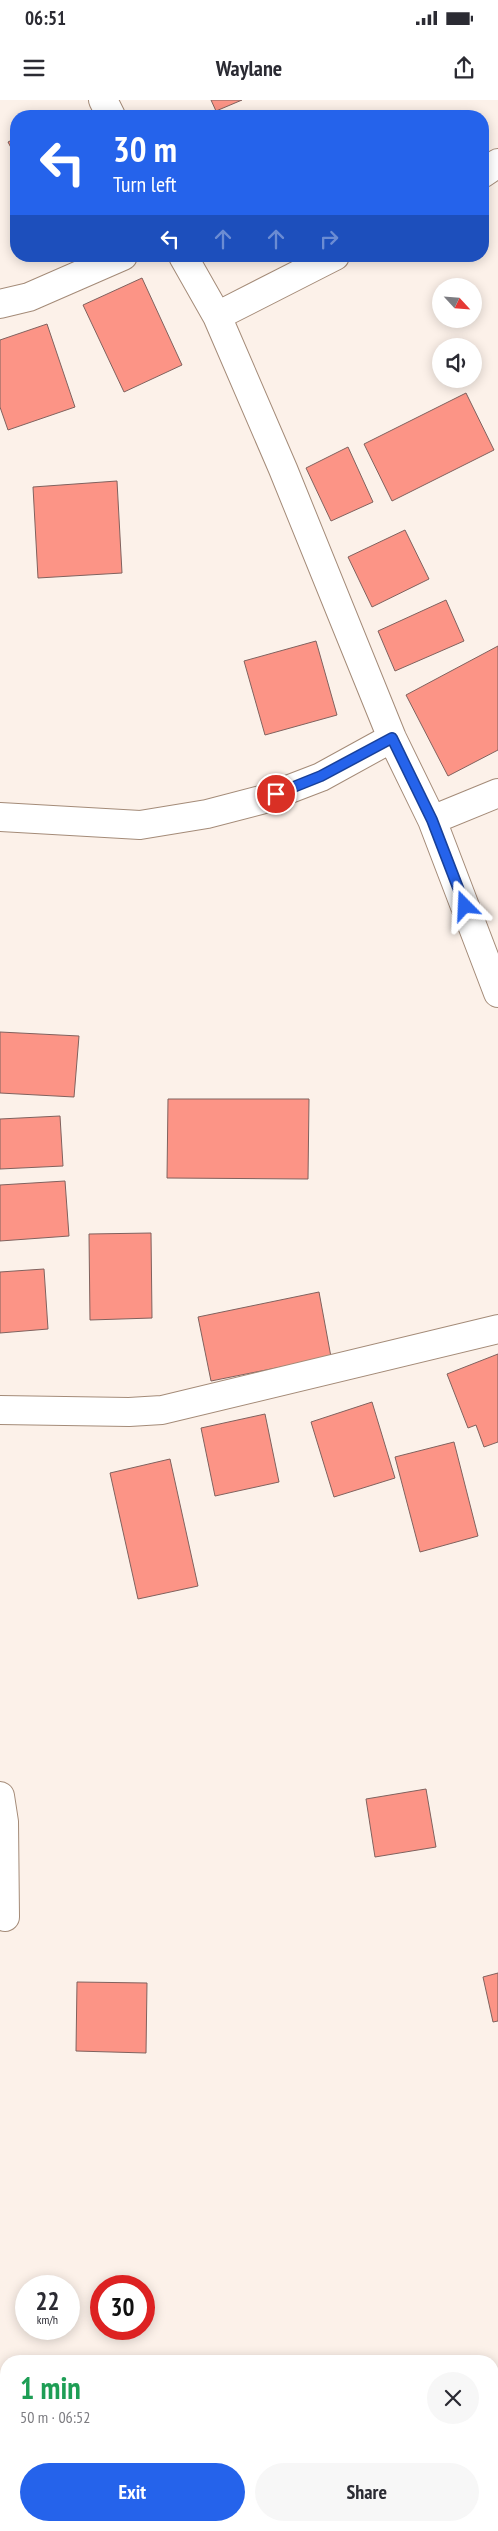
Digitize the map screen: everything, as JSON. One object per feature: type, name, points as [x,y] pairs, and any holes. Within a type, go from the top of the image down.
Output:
[{"type":"street","points":[[0,304],[29,297],[108,262]]},
{"type":"street","points":[[186,262],[217,316],[283,469],[392,738],[432,820],[498,993]]},
{"type":"street","points":[[217,316],[323,262]]},
{"type":"street","points":[[0,818],[140,825],[207,814],[261,800],[321,776],[392,738]]},
{"type":"street","points":[[432,820],[498,793]]},
{"type":"street","points":[[0,1410],[129,1412],[162,1410],[498,1329]]},
{"type":"street","points":[[0,1796],[4,1822],[5,1917]]},
{"type":"building","points":[[211,100],[242,100],[218,110],[216,110]]},
{"type":"building","points":[[142,278],[182,365],[124,392],[83,305]]},
{"type":"building","points":[[47,324],[75,407],[8,430],[0,407],[0,340]]},
{"type":"building","points":[[466,393],[494,450],[392,501],[364,444]]},
{"type":"building","points":[[348,447],[373,502],[331,521],[306,468]]},
{"type":"building","points":[[117,481],[122,573],[38,578],[33,487]]},
{"type":"building","points":[[405,530],[429,579],[372,607],[348,557]]},
{"type":"building","points":[[446,600],[464,641],[395,671],[378,631]]},
{"type":"building","points":[[316,641],[337,715],[265,735],[244,661]]},
{"type":"building","points":[[498,646],[498,750],[448,776],[406,695]]},
{"type":"building","points":[[0,1032],[79,1036],[74,1097],[0,1093]]},
{"type":"building","points":[[168,1099],[309,1099],[308,1179],[167,1178]]},
{"type":"building","points":[[60,1116],[63,1166],[0,1169],[0,1119]]},
{"type":"building","points":[[65,1181],[69,1236],[0,1241],[0,1185]]},
{"type":"building","points":[[151,1233],[152,1318],[90,1320],[89,1234]]},
{"type":"building","points":[[44,1269],[48,1329],[0,1333],[0,1272]]},
{"type":"building","points":[[319,1292],[331,1357],[211,1381],[198,1317]]},
{"type":"building","points":[[498,1354],[498,1442],[484,1447],[476,1425],[468,1428],[447,1374]]},
{"type":"building","points":[[372,1402],[395,1478],[334,1497],[311,1422]]},
{"type":"building","points":[[265,1414],[279,1482],[215,1496],[201,1428]]},
{"type":"building","points":[[454,1442],[478,1536],[420,1552],[395,1457]]},
{"type":"building","points":[[170,1459],[198,1586],[138,1599],[110,1473]]},
{"type":"building","points":[[426,1789],[436,1847],[375,1857],[366,1799]]},
{"type":"building","points":[[498,1973],[498,2021],[493,2022],[483,1977]]},
{"type":"building","points":[[77,1982],[147,1983],[146,2053],[76,2051]]},
{"type":"route","points":[[276,794],[321,776],[392,738],[432,820],[465,906]]}]
